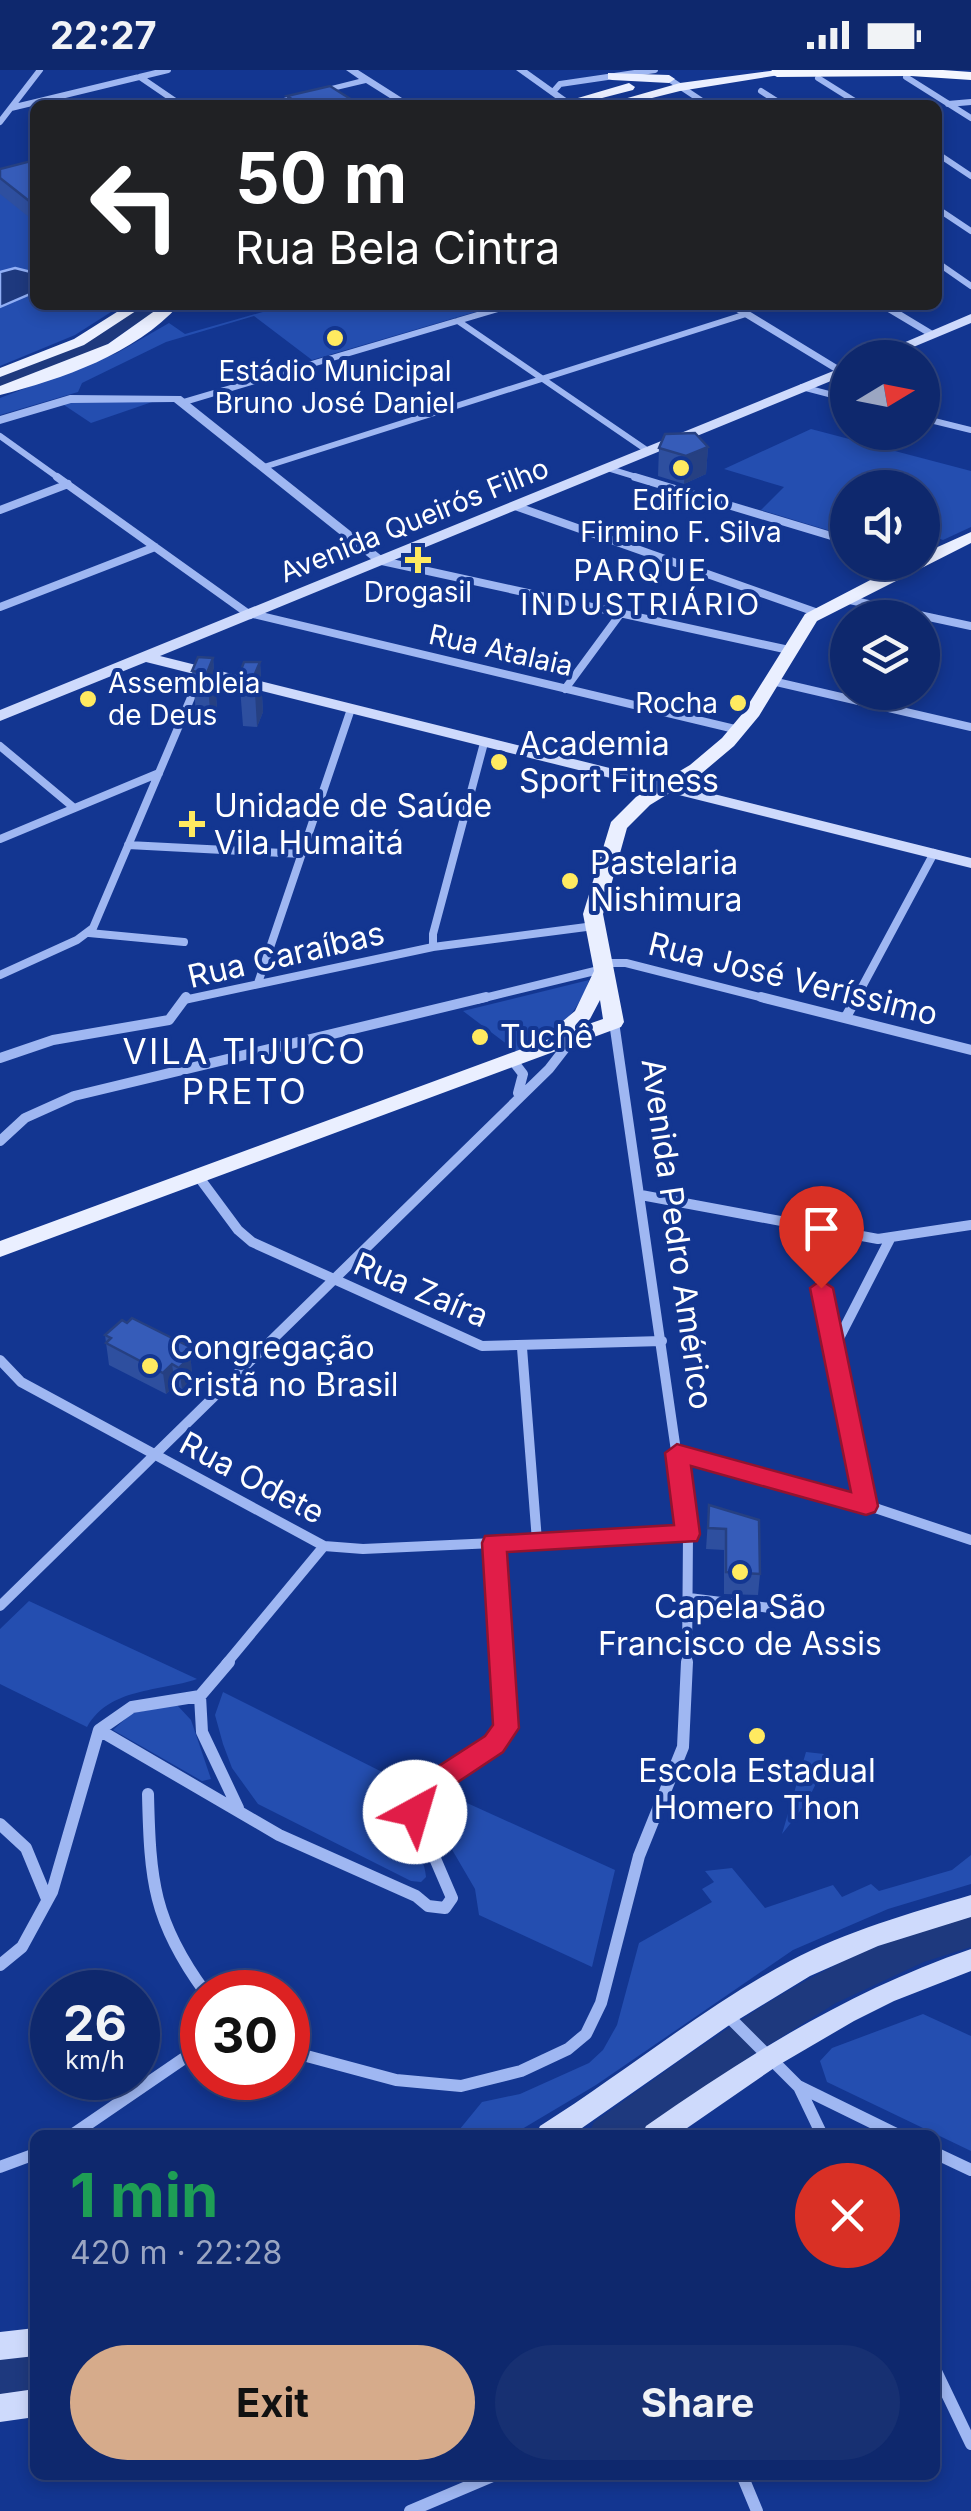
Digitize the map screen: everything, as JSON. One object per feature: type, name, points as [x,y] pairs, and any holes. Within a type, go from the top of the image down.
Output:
[{"type":"highway","points":[[778,73],[911,72],[971,76]]},
{"type":"main road","points":[[568,100],[726,70]]},
{"type":"main road","points":[[610,76],[673,79],[805,70]]},
{"type":"main road","points":[[621,100],[673,79]]},
{"type":"main road","points":[[0,374],[79,342],[130,310]]},
{"type":"main road","points":[[0,391],[98,354],[166,310]]},
{"type":"main road","points":[[918,340],[971,318]]},
{"type":"main road","name":"Avenida Queirós Filho","points":[[0,716],[830,376]]},
{"type":"main road","name":"Avenida Pedro Américo","points":[[940,552],[971,537]]},
{"type":"main road","name":"Avenida Pedro Américo","points":[[614,1019],[594,926],[595,904],[618,826],[634,808],[710,758],[739,730],[789,650],[818,613],[882,580]]},
{"type":"main road","points":[[202,671],[217,628]]},
{"type":"main road","points":[[146,657],[971,862]]},
{"type":"main road","points":[[519,1058],[558,1036],[583,1014],[603,968]]},
{"type":"main road","points":[[583,1014],[614,1019]]},
{"type":"main road","points":[[0,1249],[573,1038],[614,1019]]},
{"type":"main road","points":[[556,2130],[733,2021],[778,1981],[849,1946],[971,1906]]},
{"type":"main road","points":[[662,2130],[762,2050],[867,1999],[971,1960]]},
{"type":"main road","points":[[0,2346],[30,2343]]},
{"type":"main road","points":[[0,2408],[30,2405]]},
{"type":"street","points":[[0,122],[40,70]]},
{"type":"street","points":[[44,100],[168,70]]},
{"type":"street","points":[[351,70],[400,100]]},
{"type":"street","points":[[520,70],[562,100]]},
{"type":"street","points":[[563,100],[560,84],[654,70]]},
{"type":"street","points":[[906,76],[971,118]]},
{"type":"street","points":[[140,77],[174,100]]},
{"type":"street","points":[[818,78],[852,100]]},
{"type":"street","points":[[673,79],[701,100]]},
{"type":"street","points":[[283,100],[367,80]]},
{"type":"street","points":[[761,91],[775,100]]},
{"type":"street","points":[[295,100],[313,93]]},
{"type":"street","points":[[942,105],[971,102]]},
{"type":"street","points":[[10,108],[30,103]]},
{"type":"street","points":[[942,157],[971,176]]},
{"type":"street","points":[[942,212],[971,231]]},
{"type":"street","points":[[942,266],[971,286]]},
{"type":"street","points":[[184,402],[494,310]]},
{"type":"street","points":[[739,310],[830,362]]},
{"type":"street","points":[[891,310],[932,334]]},
{"type":"street","points":[[264,467],[746,314]]},
{"type":"street","points":[[458,321],[648,451]]},
{"type":"street","points":[[802,388],[830,395]]},
{"type":"street","points":[[0,420],[70,399],[172,397],[184,402],[382,560],[789,650]]},
{"type":"street","points":[[940,422],[971,430]]},
{"type":"street","points":[[0,436],[252,614]]},
{"type":"street","points":[[608,468],[830,536]]},
{"type":"street","points":[[0,510],[68,484]]},
{"type":"street","points":[[514,506],[818,613]]},
{"type":"street","points":[[0,607],[155,547]]},
{"type":"street","points":[[845,598],[971,626]]},
{"type":"street","points":[[565,689],[622,613]]},
{"type":"street","name":"Rua Atalaia","points":[[252,614],[739,730]]},
{"type":"street","points":[[89,933],[202,671]]},
{"type":"street","points":[[772,681],[971,727]]},
{"type":"street","points":[[258,983],[351,710]]},
{"type":"street","points":[[433,947],[433,934],[484,743]]},
{"type":"street","points":[[0,746],[73,807]]},
{"type":"street","points":[[0,839],[158,773]]},
{"type":"street","points":[[128,844],[302,854]]},
{"type":"street","points":[[846,1017],[934,853]]},
{"type":"street","name":"Rua Caraíbas","points":[[0,1058],[54,1040],[169,1020],[186,998],[433,947],[594,926]]},
{"type":"street","points":[[0,975],[89,933],[184,942]]},
{"type":"street","name":"Rua José Veríssimo","points":[[603,968],[626,963],[971,1050]]},
{"type":"street","points":[[0,1141],[25,1118],[74,1096],[603,968]]},
{"type":"street","name":"Avenida Pedro Américo","points":[[310,2056],[396,2080],[461,2086],[522,2071],[568,2049],[586,2034],[601,2003],[639,1856],[682,1747],[687,1706],[688,1534],[614,1019]]},
{"type":"street","points":[[0,1606],[558,1058],[573,1038]]},
{"type":"street","points":[[516,1099],[523,1074],[519,1058]]},
{"type":"street","name":"Rua Zaíra","points":[[198,1176],[238,1230],[252,1242],[470,1343],[522,1348],[662,1341]]},
{"type":"street","points":[[642,1196],[890,1239],[971,1225]]},
{"type":"street","points":[[809,1226],[866,1506]]},
{"type":"street","points":[[834,1349],[890,1239]]},
{"type":"street","points":[[522,1348],[536,1541]]},
{"type":"street","name":"Rua Odete","points":[[0,1360],[21,1382],[324,1546],[363,1549],[688,1534]]},
{"type":"street","points":[[677,1453],[971,1540]]},
{"type":"street","points":[[99,1730],[279,1835],[416,1896],[428,1906],[439,1910],[450,1905],[449,1888],[415,1812],[415,1803],[424,1790],[494,1744],[506,1728],[494,1543]]},
{"type":"street","points":[[0,1965],[25,1944],[48,1900],[99,1730],[130,1706],[200,1696],[324,1546]]},
{"type":"street","points":[[688,1598],[770,1608]]},
{"type":"street","points":[[200,1696],[202,1732],[238,1809]]},
{"type":"street","points":[[148,1794],[150,1846],[162,1917],[172,1944],[190,1970]]},
{"type":"street","points":[[0,1824],[26,1848],[48,1900]]},
{"type":"street","points":[[733,2021],[798,2086],[888,2130]]},
{"type":"street","points":[[79,2130],[180,2062]]},
{"type":"street","points":[[798,2086],[820,2130]]},
{"type":"street","points":[[940,2155],[971,2170]]},
{"type":"street","points":[[0,2168],[30,2156]]},
{"type":"street","points":[[940,2379],[971,2444]]},
{"type":"street","points":[[410,2511],[483,2480]]},
{"type":"street","points":[[744,2480],[758,2511]]},
{"type":"shaded area","points":[[30,174],[30,310],[114,310],[75,335],[0,366],[0,181]]},
{"type":"shaded area","points":[[15,268],[30,272],[30,294],[0,307],[0,272]]},
{"type":"shaded area","name":"Estádio Municipal Bruno José Daniel","points":[[269,310],[482,310],[312,360],[254,316],[166,342],[82,383],[78,392],[0,415],[0,398],[117,353],[169,323],[185,334]]},
{"type":"shaded area","points":[[155,401],[91,423],[61,403]]},
{"type":"shaded area","points":[[811,429],[830,434],[830,450],[891,450],[971,471],[971,527],[940,539],[940,470],[830,470],[830,531],[761,510],[784,487],[724,469]]},
{"type":"shaded area","points":[[589,980],[578,1004],[562,1024],[520,1054],[463,1011]]},
{"type":"shaded area","points":[[29,1601],[197,1679],[122,1698],[109,1704],[87,1727],[0,1684],[0,1629]]},
{"type":"shaded area","points":[[223,1692],[408,1785],[403,1797],[405,1821],[426,1877],[421,1882],[411,1881],[258,1804],[232,1768],[223,1744],[215,1715]]},
{"type":"shaded area","points":[[177,1705],[191,1720],[211,1779],[202,1781],[113,1730],[132,1713]]},
{"type":"shaded area","points":[[806,1752],[824,1754],[819,1777],[782,1834]]},
{"type":"shaded area","points":[[445,1793],[615,1870],[592,1967],[479,1915],[475,1889],[433,1817],[434,1804]]},
{"type":"shaded area","points":[[971,1855],[971,1884],[888,1909],[793,1950],[596,2085],[520,2130],[459,2130],[482,2102],[520,2094],[589,2063],[603,2050],[617,2025],[639,1943],[712,1902],[702,1889],[714,1882],[705,1871],[732,1868],[765,1908],[833,1885],[842,1897],[871,1884],[879,1891],[952,1870]]},
{"type":"shaded area","points":[[923,2014],[971,2036],[971,2151],[940,2136],[940,2130],[927,2130],[827,2082],[820,2061],[832,2048]]},
{"type":"building","points":[[330,86],[352,100],[293,100],[287,96]]},
{"type":"building","points":[[30,161],[30,202],[0,178],[0,169]]},
{"type":"building","points":[[695,433],[708,447],[686,456],[659,448],[665,434]]},
{"type":"building","points":[[198,657],[213,658],[207,673],[192,671]]},
{"type":"building","points":[[244,662],[260,662],[254,676],[239,675]]},
{"type":"building","points":[[132,1318],[190,1347],[183,1353],[190,1357],[179,1368],[172,1364],[163,1373],[106,1343],[111,1338],[105,1335],[122,1320],[127,1323]]},
{"type":"building","points":[[709,1505],[759,1520],[760,1574],[726,1572],[726,1529],[708,1528]]},
{"type":"waterway","points":[[0,382],[87,349],[146,310]]},
{"type":"waterway","points":[[615,2130],[738,2043],[822,1991],[917,1948],[971,1931]]},
{"type":"waterway","points":[[0,2377],[30,2374]]},
{"type":"place","name":"Estádio Municipal Bruno José Daniel","points":[[335,338]]},
{"type":"place","name":"Edifício Firmino F. Silva","points":[[681,468]]},
{"type":"place","name":"Drogasil","points":[[418,560]]},
{"type":"place","name":"Assembleia de Deus","points":[[88,699]]},
{"type":"place","name":"Rocha","points":[[738,703]]},
{"type":"place","name":"Academia Sport Fitness","points":[[499,762]]},
{"type":"place","name":"Unidade de Saúde Vila Humaitá","points":[[192,824]]},
{"type":"place","name":"Pastelaria Nishimura","points":[[570,881]]},
{"type":"place","name":"Tuchê","points":[[480,1037]]},
{"type":"place","name":"Congregação Cristã no Brasil","points":[[150,1366]]},
{"type":"place","name":"Capela São Francisco de Assis","points":[[740,1572]]},
{"type":"place","name":"Escola Estadual Homero Thon","points":[[757,1736]]},
{"type":"district","name":"PARQUE INDUSTRIÁRIO","points":[[641,588]]},
{"type":"district","name":"VILA TIJUCO PRETO","points":[[245,1072]]},
{"type":"route","points":[[415,1812],[418,1795],[494,1744],[506,1728],[494,1543],[688,1534],[677,1453],[866,1506],[821,1288]]}]
